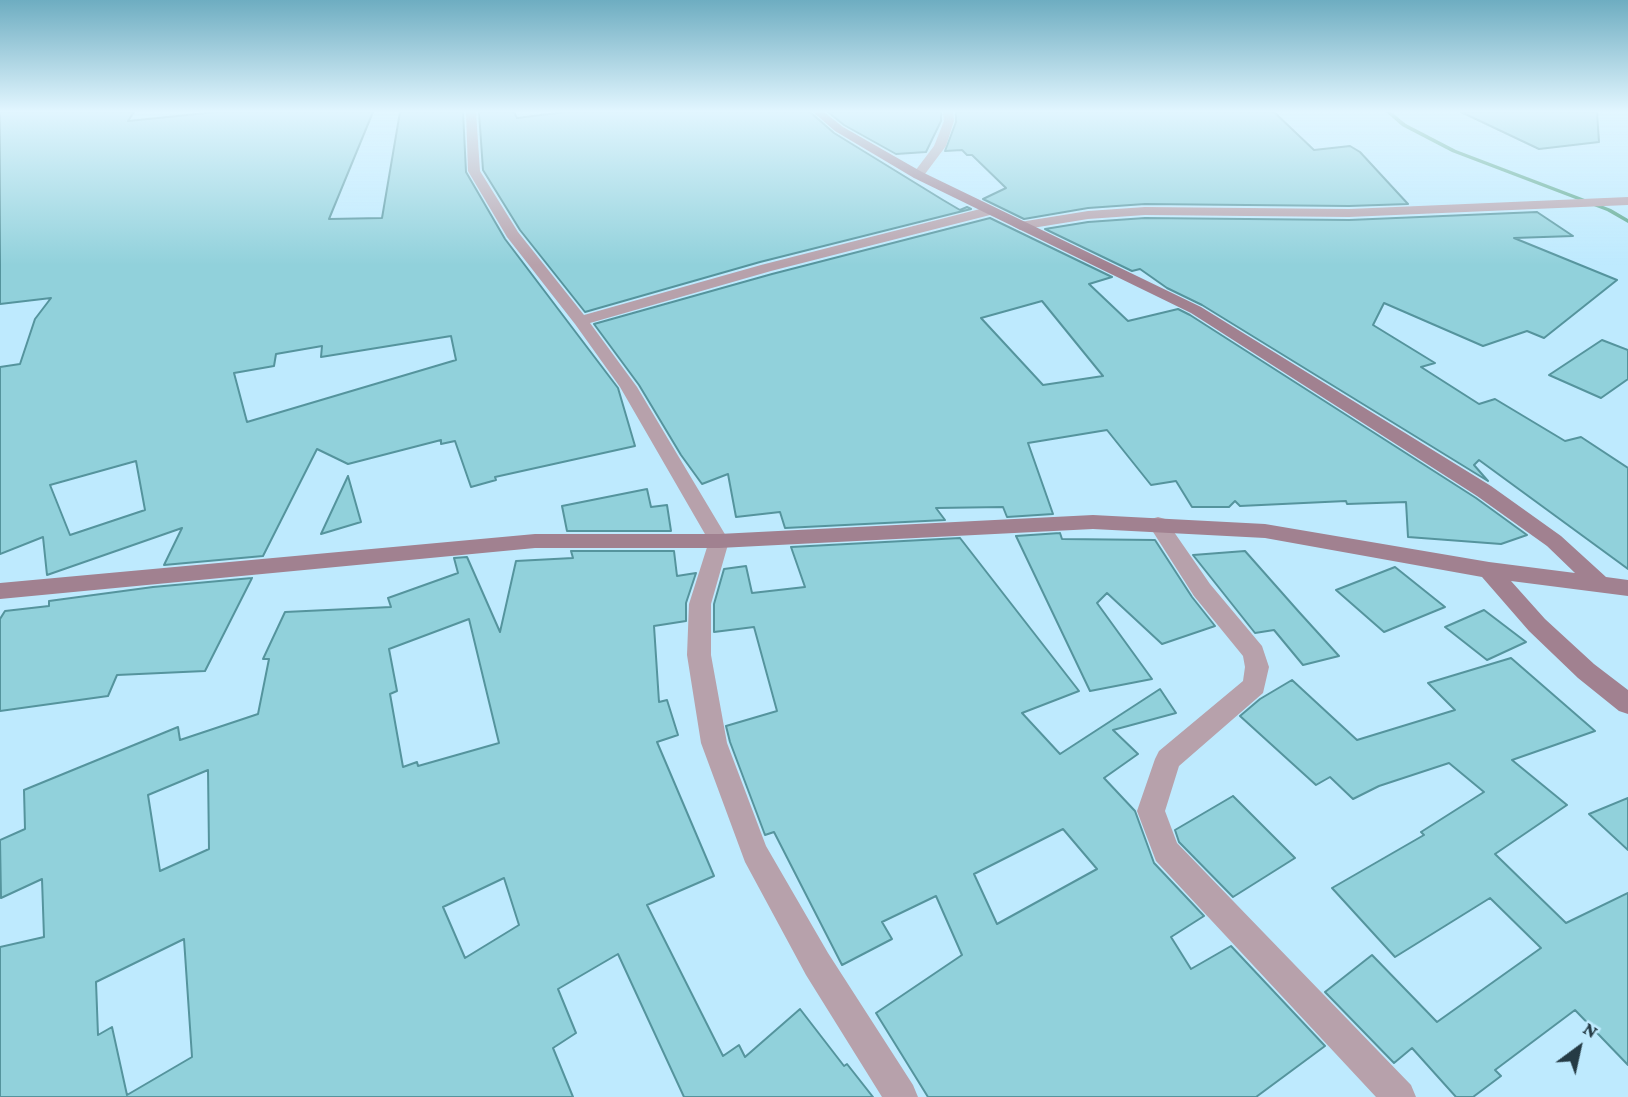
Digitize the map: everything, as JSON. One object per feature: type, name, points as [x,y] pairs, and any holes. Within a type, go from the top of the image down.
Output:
[{"type":"street","points":[[474,163],[474,171],[512,234],[581,321],[628,387],[719,541],[700,604],[699,655],[714,743],[755,853],[817,964],[901,1097]]},
{"type":"street","points":[[898,163],[989,211],[1196,310],[1484,491],[1554,541],[1600,583]]},
{"type":"street","points":[[918,175],[927,163]]},
{"type":"street","points":[[1020,226],[1088,215],[1145,211],[1349,214],[1628,201]]},
{"type":"street","points":[[581,321],[766,268],[989,211]]},
{"type":"street","points":[[0,591],[535,541],[719,541],[1093,522],[1265,531],[1489,570],[1628,588]]},
{"type":"street","points":[[1158,524],[1202,590],[1254,653],[1257,667],[1254,686],[1168,759],[1151,811],[1166,852],[1399,1097]]},
{"type":"street","points":[[1489,570],[1537,625],[1586,671],[1628,704]]},
{"type":"building","points":[[0,163],[352,163],[329,219],[382,218],[391,163],[466,163],[466,172],[505,239],[618,388],[635,446],[495,477],[496,480],[471,487],[455,441],[441,444],[441,440],[348,464],[317,449],[263,556],[164,565],[182,528],[47,575],[43,537],[0,554],[0,367],[20,364],[35,319],[51,298],[0,304]],"holes":[[[451,336],[456,360],[247,422],[234,373],[274,366],[276,354],[322,346],[321,357]],[[136,461],[145,510],[70,535],[50,485]]]},
{"type":"building","points":[[483,163],[883,163],[960,210],[967,207],[971,209],[760,262],[585,312],[520,230],[483,170]]},
{"type":"building","points":[[980,163],[1370,163],[1408,204],[1145,204],[1088,208],[1024,219],[983,199],[1006,188]]},
{"type":"building","points":[[1537,212],[1573,236],[1514,238],[1617,280],[1544,338],[1527,331],[1483,346],[1384,303],[1373,325],[1435,363],[1421,367],[1479,404],[1495,399],[1565,441],[1581,437],[1628,468],[1628,569],[1479,460],[1474,465],[1488,481],[1202,305],[1167,288],[1140,269],[1132,271],[1045,229],[1088,222],[1145,218],[1349,220]]},
{"type":"building","points":[[990,218],[1112,277],[1089,284],[1128,321],[1178,309],[1190,315],[1476,498],[1527,535],[1501,544],[1408,537],[1406,502],[1347,504],[1346,501],[1240,506],[1235,501],[1229,507],[1192,507],[1176,481],[1151,485],[1107,430],[1028,443],[1053,514],[1007,517],[1003,507],[936,508],[945,520],[785,528],[780,512],[736,517],[728,474],[702,484],[681,455],[639,385],[594,324],[772,274]],"holes":[[[1042,301],[1103,376],[1043,385],[981,318]]]},
{"type":"building","points":[[1602,340],[1628,350],[1628,379],[1601,398],[1549,375]]},
{"type":"building","points":[[348,476],[361,522],[321,534]]},
{"type":"building","points":[[647,489],[651,507],[667,505],[671,531],[567,531],[562,506]]},
{"type":"building","points":[[1060,533],[1062,539],[1155,540],[1192,597],[1215,626],[1162,644],[1107,593],[1097,603],[1152,679],[1090,691],[1016,536]]},
{"type":"building","points":[[960,538],[1079,691],[1022,713],[1060,754],[1160,689],[1176,713],[1113,730],[1138,754],[1104,778],[1135,811],[1154,863],[1204,916],[1171,937],[1191,969],[1231,946],[1325,1046],[1256,1097],[928,1097],[876,1013],[962,955],[936,896],[882,922],[892,939],[842,965],[774,832],[765,835],[726,726],[777,711],[754,627],[714,632],[714,604],[724,569],[746,566],[752,593],[805,587],[791,547]],"holes":[[[1063,829],[1097,869],[997,924],[974,874]]]},
{"type":"building","points":[[571,551],[674,551],[677,576],[696,573],[686,603],[686,621],[654,626],[659,702],[667,700],[678,735],[657,742],[714,876],[647,905],[723,1056],[739,1045],[745,1057],[800,1009],[844,1066],[847,1064],[873,1097],[684,1097],[618,954],[558,989],[576,1033],[553,1048],[573,1097],[0,1097],[0,947],[44,937],[42,879],[1,898],[0,840],[25,829],[24,790],[178,727],[180,740],[258,714],[269,659],[263,659],[285,612],[391,607],[388,598],[458,573],[454,558],[467,557],[500,632],[516,561],[573,558]],"holes":[[[469,619],[499,743],[418,766],[417,762],[403,767],[390,694],[397,691],[389,649]],[[208,770],[209,849],[160,871],[148,795]],[[504,878],[519,925],[465,958],[443,907]],[[184,939],[192,1057],[127,1095],[112,1027],[98,1035],[96,982]]]},
{"type":"building","points":[[1245,551],[1339,656],[1303,665],[1274,630],[1255,633],[1193,555]]},
{"type":"building","points":[[1395,567],[1445,607],[1384,632],[1336,590]]},
{"type":"building","points":[[252,578],[205,671],[117,675],[108,696],[0,711],[0,619],[5,611],[49,606],[49,601],[153,587]]},
{"type":"building","points":[[1484,610],[1526,642],[1487,660],[1445,627]]},
{"type":"building","points":[[1511,658],[1595,731],[1512,760],[1567,805],[1495,854],[1566,923],[1628,893],[1628,1065],[1575,1010],[1495,1070],[1501,1076],[1473,1097],[1456,1097],[1412,1048],[1394,1063],[1325,992],[1372,955],[1437,1022],[1541,948],[1490,898],[1395,957],[1332,888],[1424,835],[1421,832],[1484,792],[1449,763],[1379,786],[1353,799],[1330,777],[1316,785],[1240,716],[1260,699],[1292,680],[1357,740],[1455,710],[1428,683]]},
{"type":"building","points":[[1233,796],[1295,858],[1233,897],[1179,842],[1175,830]]},
{"type":"building","points":[[1628,798],[1628,850],[1589,814]]},
{"type":"waterway","points":[[1486,163],[1609,210],[1628,221]]}]
